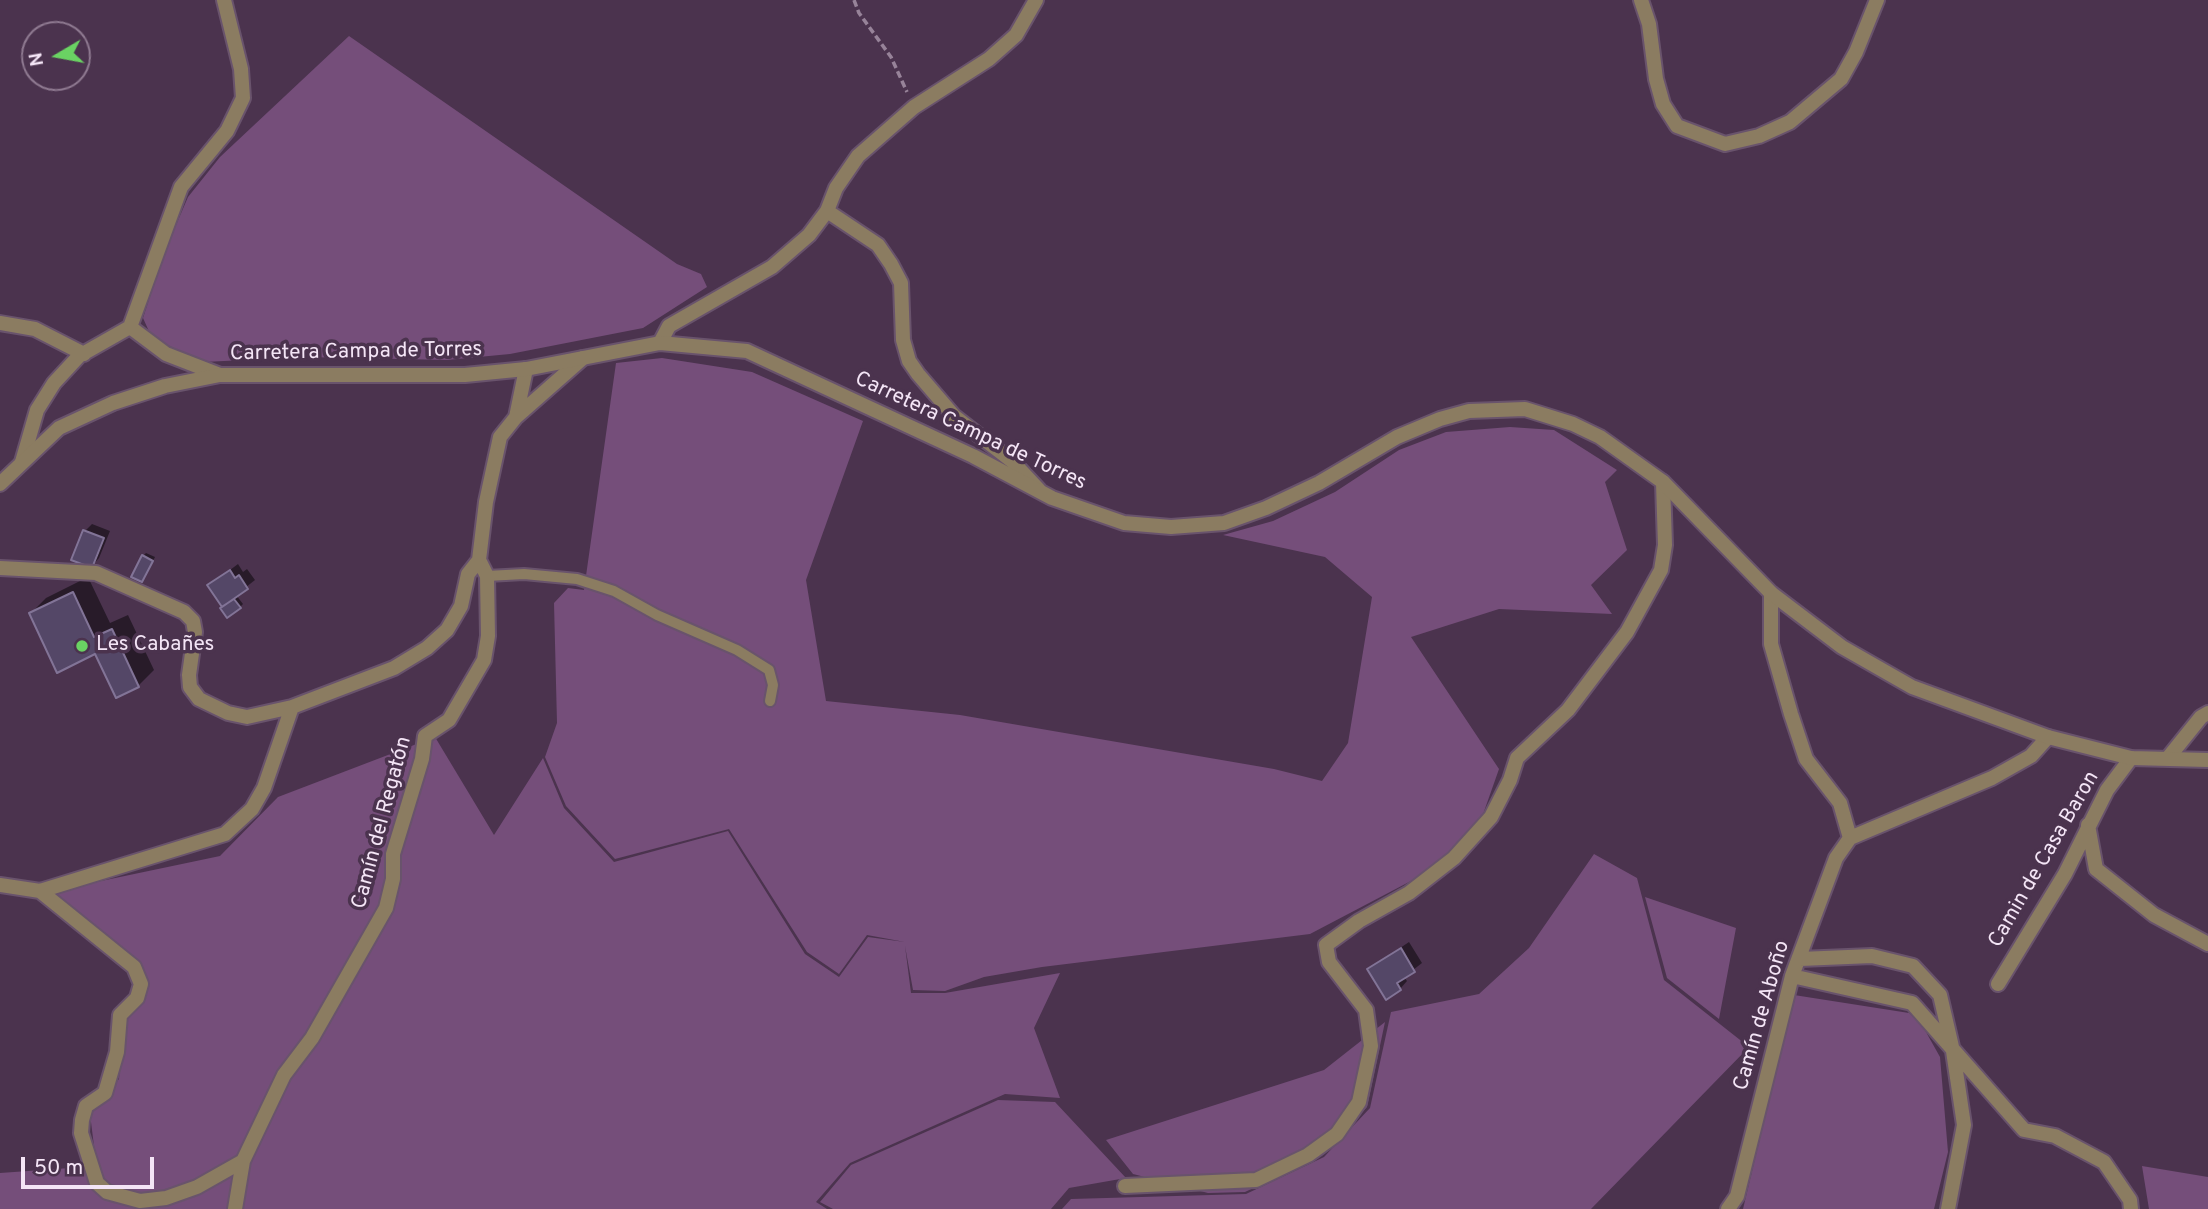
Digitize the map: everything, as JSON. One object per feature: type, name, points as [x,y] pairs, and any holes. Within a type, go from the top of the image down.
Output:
[{"type":"street","points":[[22,462],[37,410],[54,383],[84,354],[130,327],[181,187],[227,131],[243,98],[241,69],[224,0]]},
{"type":"street","points":[[660,344],[669,326],[772,267],[809,234],[827,211],[836,188],[858,156],[914,107],[989,59],[1016,35],[1036,0]]},
{"type":"street","points":[[1641,0],[1650,24],[1656,79],[1663,104],[1677,126],[1725,144],[1759,136],[1790,122],[1841,79],[1856,52],[1877,0]]},
{"type":"street","points":[[827,211],[878,245],[891,264],[901,283],[903,340],[909,361],[918,374],[954,416],[1012,461],[1040,492]]},
{"type":"street","points":[[0,323],[35,329],[84,354]]},
{"type":"street","points":[[130,327],[166,354],[220,375]]},
{"type":"street","name":"Carretera Campa de Torres","points":[[0,484],[59,428],[113,403],[165,386],[220,375],[416,377],[526,369],[660,344],[747,351],[972,456],[1040,492],[1124,523],[1171,527],[1224,523],[1266,508],[1319,483],[1397,437],[1440,419],[1500,408],[1525,409],[1573,424],[1600,437],[1663,482],[1771,593],[1842,647],[1912,687],[2048,737],[2131,758],[2208,760]]},
{"type":"street","points":[[0,568],[96,573],[184,612],[193,621],[195,632],[190,687],[200,699],[228,713],[247,717],[292,707],[394,668],[427,648],[447,630],[461,606],[468,574],[479,560],[486,502],[500,437],[516,417],[583,358]]},
{"type":"street","points":[[516,417],[526,369]]},
{"type":"street","points":[[1125,1186],[1256,1180],[1308,1155],[1337,1134],[1360,1102],[1371,1045],[1366,1010],[1329,962],[1326,945],[1359,921],[1409,893],[1454,858],[1490,817],[1510,780],[1517,758],[1568,710],[1627,632],[1661,570],[1665,545],[1663,482]]},
{"type":"street","name":"Camín del Regatón","points":[[236,1209],[243,1161],[284,1075],[312,1038],[386,908],[393,879],[393,855],[422,758],[425,736],[449,720],[484,660],[488,636],[487,576],[479,560]]},
{"type":"street","points":[[1771,593],[1771,644],[1791,713],[1806,759],[1840,803],[1850,838],[1992,778],[2031,756],[2048,737]]},
{"type":"street","points":[[0,885],[40,891],[225,834],[253,809],[264,788],[292,707]]},
{"type":"street","points":[[2168,758],[2208,713]]},
{"type":"street","name":"Camin de Casa Baron","points":[[1998,984],[2065,874],[2088,825],[2131,758]]},
{"type":"street","points":[[2088,825],[2096,869],[2154,915],[2208,944]]},
{"type":"street","name":"Camín de Aboño","points":[[1728,1209],[1737,1196],[1792,976],[1836,858],[1850,838]]},
{"type":"street","points":[[40,891],[134,967],[141,985],[137,998],[120,1015],[117,1052],[105,1093],[86,1105],[82,1120],[80,1133],[97,1183],[107,1192],[140,1201],[166,1198],[197,1187],[243,1161]]},
{"type":"street","points":[[1800,959],[1872,956],[1913,966],[1940,995],[1953,1051],[1964,1125],[1948,1209]]},
{"type":"street","points":[[1792,976],[1913,1003],[1929,1018],[1953,1051],[2024,1130],[2055,1136],[2104,1162],[2130,1200],[2131,1209]]},
{"type":"lane","points":[[487,576],[524,574],[577,579],[614,591],[769,670],[773,685],[770,701]]},
{"type":"path","points":[[854,0],[859,13],[891,57],[914,107]]},
{"type":"shaded area","points":[[349,36],[677,264],[701,274],[707,287],[643,328],[510,354],[447,360],[305,357],[204,362],[152,338],[143,318],[164,253],[188,197],[220,157]]},
{"type":"shaded area","points":[[662,358],[752,372],[863,421],[806,580],[826,701],[960,715],[1274,769],[1322,781],[1348,743],[1372,597],[1325,557],[1223,535],[1273,521],[1335,492],[1399,450],[1446,432],[1510,427],[1554,430],[1617,470],[1605,482],[1627,550],[1591,585],[1612,614],[1499,609],[1411,637],[1499,769],[1481,820],[1430,871],[1310,934],[1042,967],[984,977],[945,991],[913,990],[905,946],[911,993],[945,993],[1060,973],[1034,1028],[1060,1098],[1005,1094],[850,1163],[816,1202],[827,1209],[0,1209],[0,1173],[70,1168],[95,1154],[90,1114],[119,1079],[123,1016],[146,993],[136,964],[57,899],[58,890],[220,856],[278,797],[435,737],[494,835],[543,758],[564,808],[614,862],[728,831],[805,954],[839,977],[868,937],[905,942],[867,935],[839,974],[807,952],[729,829],[615,859],[566,806],[545,757],[557,723],[554,603],[568,588],[584,590],[616,363]]},
{"type":"shaded area","points":[[1594,854],[1637,878],[1664,980],[1749,1047],[1591,1209],[1062,1209],[1071,1199],[1246,1194],[1324,1157],[1370,1108],[1391,1012],[1479,994],[1529,948]]},
{"type":"shaded area","points":[[1645,897],[1736,928],[1719,1019],[1667,978]]},
{"type":"shaded area","points":[[1794,995],[1909,1013],[1921,1023],[1940,1057],[1948,1152],[1934,1209],[1743,1209]]},
{"type":"shaded area","points":[[1385,1022],[1367,1107],[1323,1155],[1245,1192],[1208,1193],[1133,1174],[1106,1140],[1324,1070]]},
{"type":"shaded area","points":[[998,1100],[1055,1102],[1126,1178],[1069,1188],[1051,1209],[833,1209],[820,1202],[851,1165]]},
{"type":"shaded area","points":[[2142,1166],[2208,1177],[2208,1209],[2149,1209]]},
{"type":"building","points":[[83,530],[104,538],[92,568],[71,560]]},
{"type":"building","points":[[142,555],[153,561],[142,582],[131,577]]},
{"type":"building","points":[[230,570],[235,578],[239,575],[248,589],[222,607],[207,585]]},
{"type":"building","name":"Les Cabañes","points":[[73,592],[94,637],[112,629],[139,687],[116,698],[95,654],[57,673],[29,613]]},
{"type":"building","points":[[234,599],[241,608],[227,618],[220,608]]},
{"type":"building","points":[[1401,948],[1415,972],[1397,983],[1401,990],[1386,1000],[1367,969]]},
{"type":"place","name":"Les Cabañes","points":[[82,646]]}]
